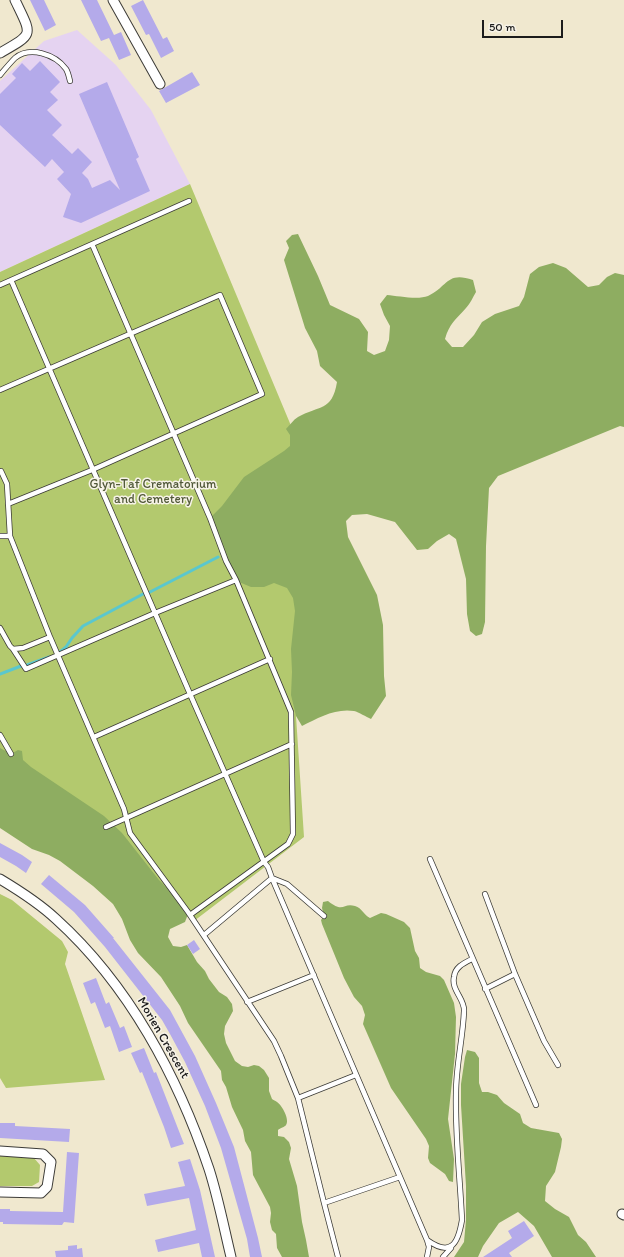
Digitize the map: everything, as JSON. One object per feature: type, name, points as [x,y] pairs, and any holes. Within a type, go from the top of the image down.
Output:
[{"type":"street","points":[[0,53],[24,39],[27,34],[27,26],[15,0]]},
{"type":"street","points":[[113,0],[160,84]]},
{"type":"street","name":"Morien Crescent","points":[[0,879],[21,891],[56,918],[87,949],[119,991],[146,1031],[166,1066],[182,1099],[209,1170],[231,1257]]},
{"type":"street","points":[[0,1151],[43,1154],[51,1162],[47,1187],[41,1193],[0,1192]]},
{"type":"lane","points":[[0,75],[16,58],[28,52],[44,54],[56,59],[66,70],[70,81]]},
{"type":"lane","points":[[0,285],[189,201]]},
{"type":"lane","points":[[92,244],[210,518],[226,561],[236,580],[292,712],[293,834],[288,844],[190,915]]},
{"type":"lane","points":[[11,280],[225,774],[264,862],[268,867],[427,1240],[429,1247],[427,1257]]},
{"type":"lane","points":[[0,390],[220,295],[262,394],[92,470],[8,504]]},
{"type":"lane","points":[[0,471],[7,484],[10,536],[50,637],[124,809],[130,833],[204,935],[282,1056],[298,1098],[338,1257]]},
{"type":"lane","points":[[0,536],[10,536]]},
{"type":"lane","points":[[0,628],[26,669],[59,656],[155,613],[236,580]]},
{"type":"lane","points":[[13,649],[23,648],[50,637]]},
{"type":"lane","points":[[94,737],[270,659]]},
{"type":"lane","points":[[0,735],[11,754]]},
{"type":"lane","points":[[106,827],[292,744]]},
{"type":"lane","points":[[430,859],[536,1105]]},
{"type":"lane","points":[[272,878],[287,884],[324,916]]},
{"type":"lane","points":[[204,935],[272,878]]},
{"type":"lane","points":[[485,894],[515,974],[544,1041],[558,1065]]},
{"type":"lane","points":[[443,1257],[456,1243],[462,1220],[456,1091],[465,1008],[453,983],[455,971],[459,966],[472,959]]},
{"type":"lane","points":[[485,989],[515,974]]},
{"type":"lane","points":[[247,1002],[314,975]]},
{"type":"lane","points":[[298,1098],[356,1075]]},
{"type":"lane","points":[[324,1203],[400,1177]]},
{"type":"lane","points":[[427,1240],[435,1246],[444,1249],[451,1248]]},
{"type":"shaded area","points":[[77,30],[116,65],[151,110],[190,184],[0,272],[0,81],[44,41]]},
{"type":"green space","name":"Glyn-Taf Crematorium and Cemetery","points":[[190,184],[307,464],[296,716],[304,837],[194,921],[0,779],[0,272]]},
{"type":"green space","points":[[298,234],[330,305],[359,319],[368,332],[367,351],[374,355],[385,351],[389,340],[390,326],[380,304],[387,295],[414,298],[424,297],[435,292],[448,281],[457,277],[473,280],[476,292],[451,326],[445,339],[452,347],[463,347],[474,335],[482,322],[495,314],[519,306],[524,297],[530,274],[539,267],[553,263],[566,268],[588,287],[599,285],[607,277],[615,273],[624,275],[624,427],[620,426],[498,476],[489,488],[486,546],[485,622],[482,634],[476,636],[470,631],[467,614],[466,579],[456,539],[449,534],[437,541],[428,549],[417,550],[395,522],[367,514],[352,515],[346,521],[348,537],[377,595],[383,625],[386,696],[371,719],[358,712],[347,710],[327,714],[302,726],[296,716],[291,695],[291,649],[295,611],[293,598],[287,588],[274,583],[264,587],[251,587],[239,582],[231,576],[210,518],[222,506],[244,477],[290,446],[290,435],[286,429],[293,421],[306,413],[324,406],[332,398],[335,392],[337,382],[320,366],[317,351],[305,328],[284,260],[289,248],[286,241],[292,235]]},
{"type":"green space","points":[[0,748],[11,754],[18,750],[22,751],[23,760],[31,767],[104,816],[122,833],[159,880],[181,902],[188,914],[185,922],[170,929],[168,937],[173,946],[181,947],[187,945],[209,979],[219,992],[227,997],[232,1004],[233,1011],[225,1026],[224,1034],[226,1043],[235,1061],[242,1066],[248,1067],[254,1065],[259,1066],[264,1070],[269,1078],[269,1091],[272,1099],[281,1106],[285,1113],[287,1123],[278,1130],[278,1136],[284,1137],[289,1142],[291,1148],[289,1159],[297,1186],[309,1257],[282,1257],[277,1248],[276,1234],[272,1230],[270,1222],[270,1207],[253,1175],[251,1152],[245,1141],[243,1130],[232,1107],[226,1087],[222,1080],[221,1071],[188,1023],[180,1006],[161,977],[138,953],[130,940],[122,919],[113,904],[93,886],[60,861],[32,849],[0,828]]},
{"type":"green space","points":[[0,894],[12,900],[62,941],[68,952],[65,964],[105,1080],[6,1088],[0,1078]]},
{"type":"green space","points":[[328,901],[337,907],[351,905],[357,907],[370,918],[381,913],[404,922],[410,928],[415,951],[419,958],[420,968],[426,972],[440,976],[444,980],[454,1003],[456,1017],[455,1054],[448,1119],[454,1159],[453,1182],[449,1181],[445,1174],[430,1163],[428,1158],[429,1146],[426,1139],[391,1088],[363,1024],[365,1015],[362,1006],[354,997],[344,978],[322,924],[321,920],[324,916],[322,908],[323,902]]},
{"type":"green space","points":[[467,1050],[475,1052],[479,1058],[479,1083],[482,1092],[497,1095],[504,1103],[520,1114],[523,1123],[531,1128],[559,1133],[562,1139],[561,1147],[555,1172],[546,1186],[545,1201],[569,1217],[578,1235],[586,1242],[596,1257],[552,1257],[534,1226],[518,1212],[499,1223],[483,1246],[478,1257],[454,1257],[464,1242],[466,1220],[466,1186],[461,1084]]},
{"type":"green space","points":[[0,1156],[34,1158],[40,1165],[39,1182],[32,1186],[0,1186]]},
{"type":"building","points":[[30,0],[44,0],[56,25],[45,31]]},
{"type":"building","points":[[81,0],[97,0],[114,35],[121,32],[131,55],[119,60],[109,38],[101,41]]},
{"type":"building","points":[[143,0],[163,39],[167,37],[174,51],[161,58],[149,34],[146,35],[131,6]]},
{"type":"building","points":[[40,61],[60,82],[50,92],[58,100],[47,110],[62,125],[52,135],[72,154],[78,148],[92,162],[82,173],[88,179],[92,188],[110,180],[120,190],[79,94],[107,82],[139,157],[136,159],[150,191],[81,223],[63,217],[71,194],[57,179],[64,172],[52,159],[45,167],[0,125],[0,94],[16,78],[12,74],[22,63],[30,71]]},
{"type":"building","points":[[192,72],[200,85],[166,103],[159,91]]},
{"type":"building","points":[[0,843],[32,862],[26,873],[0,857]]},
{"type":"building","points":[[49,875],[85,905],[114,938],[170,1010],[195,1056],[234,1147],[262,1257],[250,1257],[247,1239],[221,1148],[205,1106],[185,1062],[170,1034],[162,1020],[105,947],[74,912],[41,884]]},
{"type":"building","points":[[194,940],[200,949],[193,954],[187,945]]},
{"type":"building","points":[[96,978],[106,1004],[109,1002],[120,1028],[124,1026],[132,1047],[119,1052],[110,1026],[105,1028],[95,1002],[91,1004],[83,983]]},
{"type":"building","points":[[144,1048],[154,1073],[156,1072],[184,1144],[171,1148],[142,1072],[140,1073],[131,1053]]},
{"type":"building","points":[[0,1123],[15,1123],[15,1126],[70,1129],[69,1142],[0,1138]]},
{"type":"building","points":[[67,1152],[79,1153],[74,1223],[64,1222],[62,1225],[3,1224],[3,1222],[0,1222],[0,1209],[10,1209],[10,1211],[63,1212]]},
{"type":"building","points":[[190,1159],[200,1190],[215,1257],[202,1257],[199,1243],[158,1252],[155,1240],[196,1230],[189,1198],[147,1206],[144,1194],[185,1186],[178,1162]]},
{"type":"building","points":[[524,1221],[534,1236],[509,1253],[512,1257],[483,1257],[512,1238],[508,1231]]},
{"type":"building","points":[[77,1245],[77,1249],[82,1248],[83,1257],[56,1257],[55,1251],[68,1250],[68,1246]]},
{"type":"waterway","points":[[150,592],[218,557]]},
{"type":"waterway","points":[[60,652],[83,626],[143,594]]},
{"type":"waterway","points":[[27,665],[49,657]]},
{"type":"waterway","points":[[0,674],[21,666]]}]
